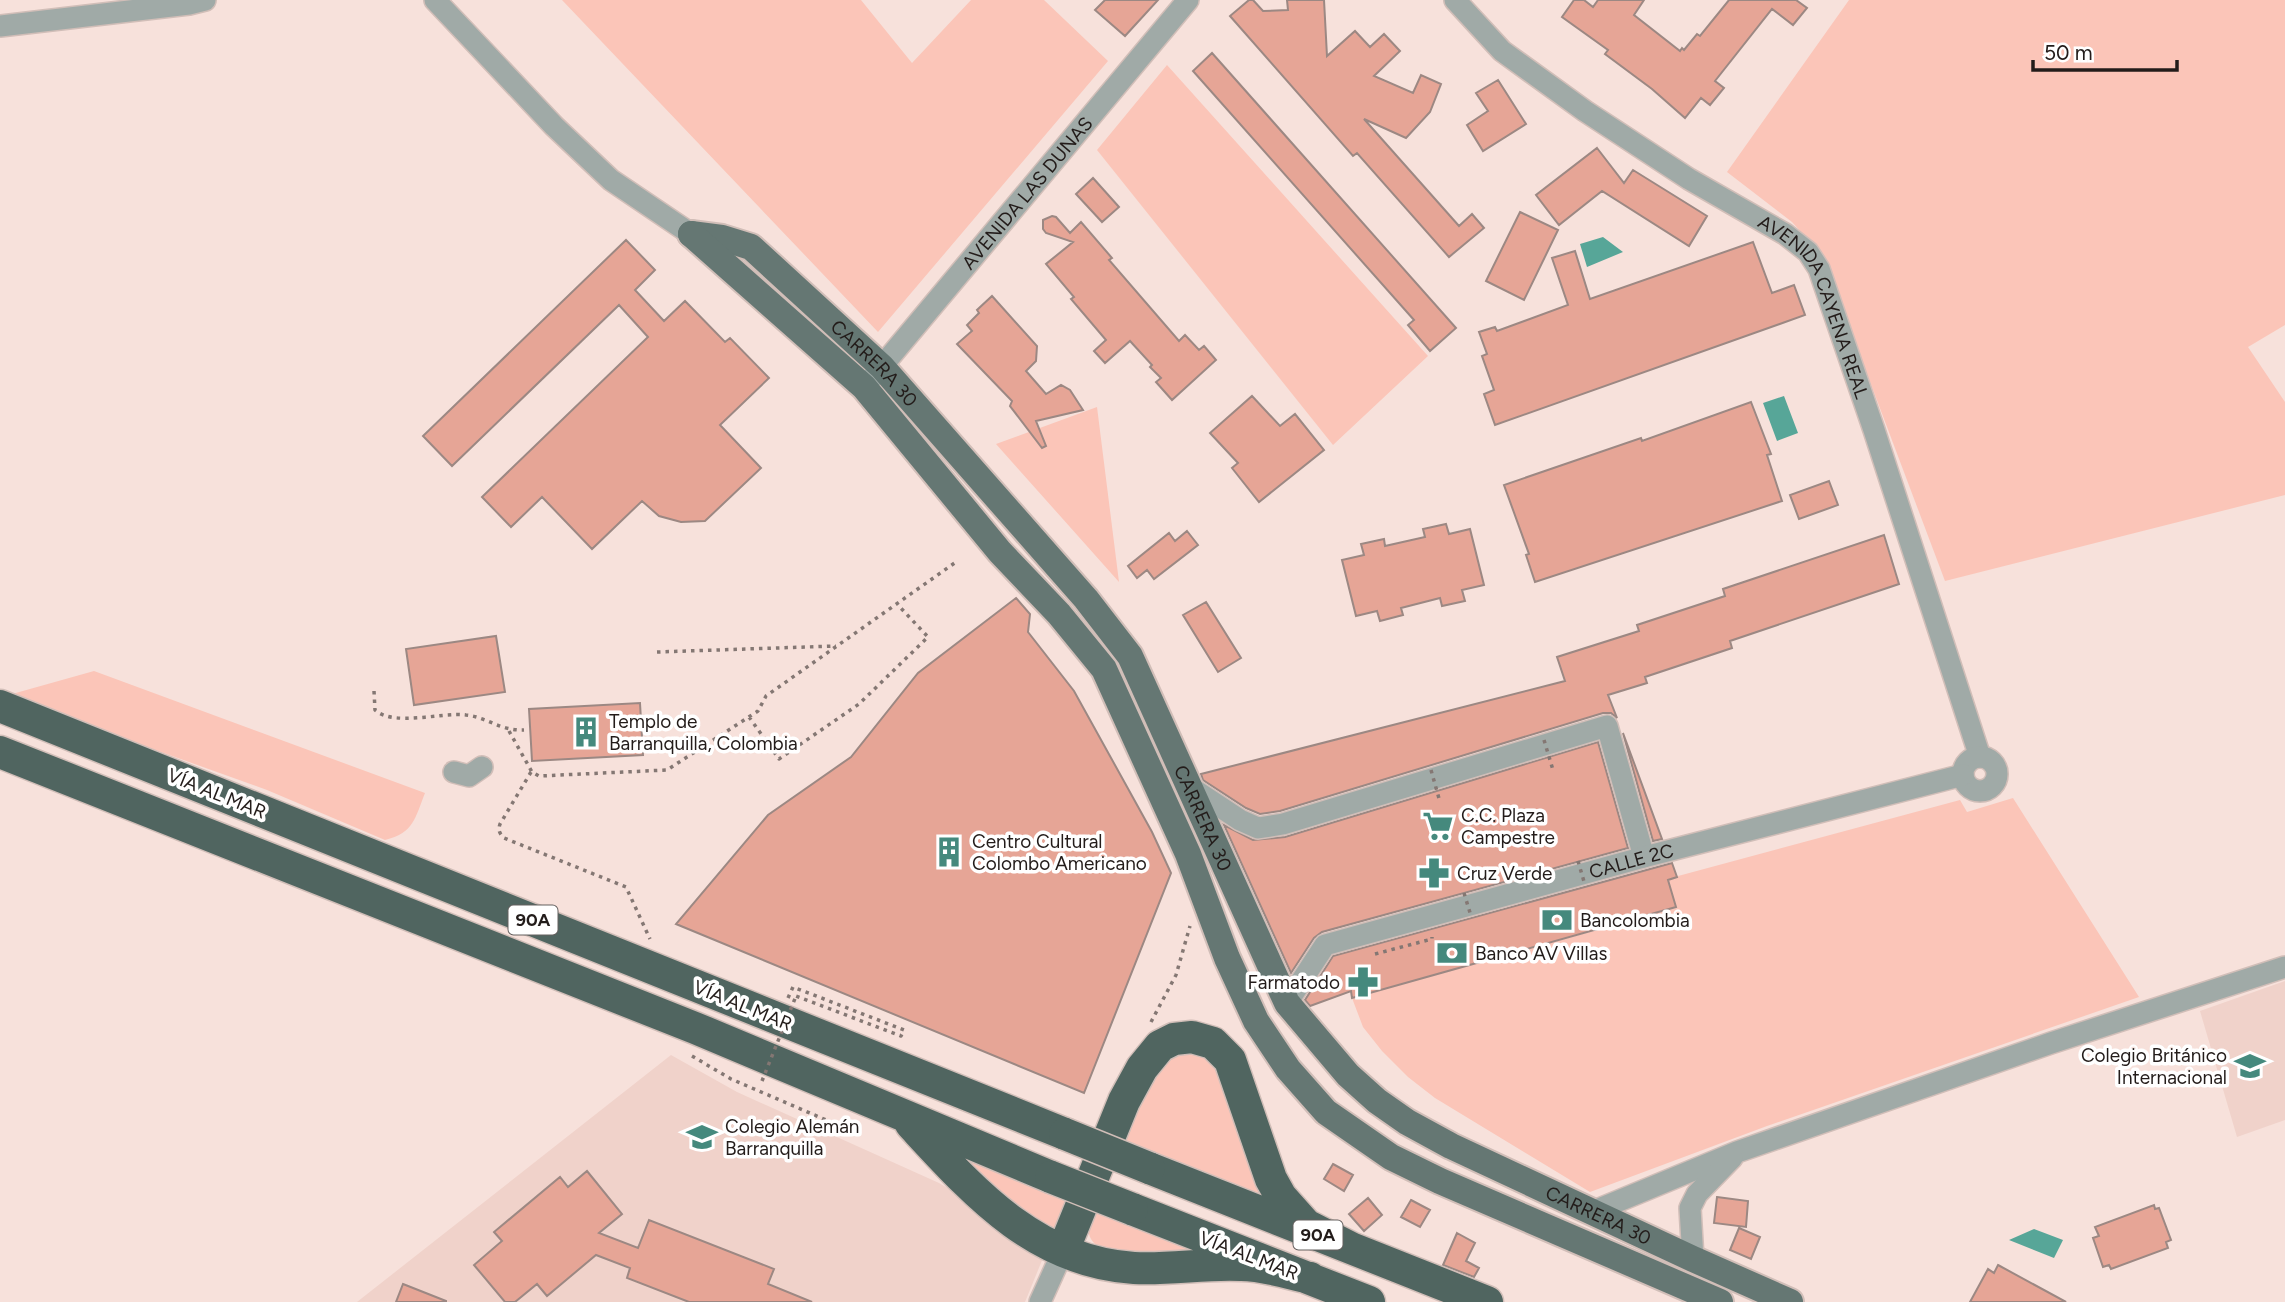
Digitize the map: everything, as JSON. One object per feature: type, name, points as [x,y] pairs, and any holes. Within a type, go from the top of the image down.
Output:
[{"type":"highway","name":"VÍA AL MAR","points":[[0,706],[1487,1302]]},
{"type":"highway","name":"VÍA AL MAR","points":[[0,751],[695,1028],[1051,1177],[1369,1302]]},
{"type":"highway","points":[[1063,1251],[1124,1101],[1142,1068],[1160,1046],[1174,1039],[1192,1037],[1213,1043],[1230,1060],[1271,1179],[1287,1206],[1306,1225],[1353,1249]]},
{"type":"highway","points":[[906,1118],[957,1174],[998,1212],[1031,1235],[1063,1251],[1133,1268],[1244,1265],[1310,1278]]},
{"type":"main road","name":"CARRERA 30","points":[[691,234],[722,238],[751,247],[882,367],[1086,599],[1130,656],[1287,1003],[1307,1030],[1348,1075],[1406,1122],[1451,1146],[1790,1302]]},
{"type":"main road","name":"CARRERA 30","points":[[691,234],[864,387],[1000,552],[1059,614],[1104,669],[1201,888],[1227,958],[1260,1028],[1288,1069],[1326,1112],[1391,1157],[1440,1181],[1720,1302]]},
{"type":"street","points":[[0,26],[205,0]]},
{"type":"street","name":"CARRERA 30","points":[[435,0],[564,135],[611,180],[649,211],[691,234]]},
{"type":"street","name":"AVENIDA CAYENA REAL","points":[[1455,0],[1502,51],[1554,89],[1689,179],[1785,234],[1808,252],[1819,269],[1988,763]]},
{"type":"street","name":"AVENIDA LAS DUNAS","points":[[864,387],[1186,1]]},
{"type":"street","points":[[1190,787],[1240,820],[1258,828],[1283,824],[1607,726],[1644,857]]},
{"type":"street","points":[[1970,760],[1988,763],[1996,780],[1993,785],[1983,790],[1972,789],[1963,775],[1970,760]]},
{"type":"street","points":[[454,772],[469,776],[482,767]]},
{"type":"street","name":"CALLE 2C","points":[[1287,1003],[1325,945],[1644,857],[1963,775]]},
{"type":"street","points":[[1592,1212],[1737,1152],[2038,1048],[2285,967]]},
{"type":"street","points":[[1693,1259],[1690,1208],[1697,1194],[1737,1152]]},
{"type":"street","points":[[1040,1302],[1063,1251]]},
{"type":"path","points":[[509,731],[532,772],[539,776],[667,770],[758,712],[766,696],[956,562]]},
{"type":"path","points":[[749,717],[779,759],[859,704],[928,637],[898,605]]},
{"type":"path","points":[[657,652],[838,646]]},
{"type":"path","points":[[374,691],[375,710],[388,718],[468,715],[509,731],[524,730]]},
{"type":"path","points":[[1544,740],[1553,770]]},
{"type":"path","points":[[1431,770],[1440,802]]},
{"type":"path","points":[[532,772],[500,824],[500,834],[504,838],[626,887],[651,943]]},
{"type":"path","points":[[1578,861],[1585,885]]},
{"type":"path","points":[[1147,1032],[1176,975],[1190,931],[1193,905],[1201,888]]},
{"type":"path","points":[[1464,893],[1471,916]]},
{"type":"path","points":[[762,1081],[796,996],[901,1037],[904,1030],[793,987]]},
{"type":"path","points":[[752,1089],[854,1132],[859,1122]]},
{"type":"shaded area","points":[[562,0],[861,0],[912,63],[971,0],[1044,0],[1108,61],[878,332]]},
{"type":"shaded area","points":[[1849,0],[2285,0],[2285,325],[2248,347],[2285,402],[2285,495],[1945,581],[1823,257],[1792,222],[1727,172]]},
{"type":"shaded area","points":[[1167,65],[1428,356],[1333,445],[1097,150]]},
{"type":"shaded area","points":[[1097,407],[1119,582],[996,444]]},
{"type":"shaded area","points":[[94,671],[425,793],[416,817],[408,829],[385,840],[267,790],[5,696]]},
{"type":"shaded area","points":[[2013,798],[2139,997],[1767,1126],[1590,1192],[1435,1098],[1408,1077],[1363,1027],[1352,998],[1676,908],[1667,879],[1960,800],[1967,812]]},
{"type":"shaded area","name":"Colegio Británico Internacional","points":[[2285,981],[2285,1120],[2237,1137],[2200,1011]]},
{"type":"shaded area","points":[[1187,1051],[1200,1053],[1214,1062],[1270,1200],[1123,1143],[1148,1078],[1158,1062]]},
{"type":"shaded area","name":"Colegio Alemán Barranquilla","points":[[671,1055],[737,1092],[939,1183],[972,1202],[1045,1253],[1025,1302],[357,1302]]},
{"type":"shaded area","points":[[965,1155],[1069,1198],[1051,1238],[986,1191]]},
{"type":"shaded area","points":[[1094,1211],[1217,1256],[1148,1258],[1112,1253],[1098,1246],[1090,1237],[1089,1227]]},
{"type":"water","points":[[1603,237],[1623,252],[1587,267],[1580,244]]},
{"type":"water","points":[[1784,396],[1798,433],[1777,441],[1763,403]]},
{"type":"water","points":[[2034,1229],[2063,1240],[2054,1258],[2009,1240]]},
{"type":"building","points":[[1105,0],[1158,0],[1125,36],[1095,10]]},
{"type":"building","points":[[1249,0],[1253,0],[1263,11],[1288,10],[1287,0],[1324,0],[1327,56],[1355,31],[1370,47],[1384,34],[1400,51],[1374,76],[1413,93],[1421,75],[1441,84],[1430,112],[1406,138],[1364,119],[1459,226],[1472,214],[1484,228],[1449,257],[1357,153],[1353,156],[1230,16]]},
{"type":"building","points":[[1574,0],[1584,0],[1593,7],[1598,0],[1644,0],[1634,15],[1680,51],[1682,48],[1684,50],[1697,34],[1700,36],[1729,0],[1796,0],[1807,8],[1793,25],[1772,9],[1715,81],[1724,88],[1710,105],[1701,98],[1685,118],[1605,54],[1608,50],[1562,17]]},
{"type":"building","points":[[1212,53],[1456,328],[1430,351],[1408,325],[1414,320],[1193,71]]},
{"type":"building","points":[[1498,80],[1526,124],[1483,151],[1467,125],[1488,111],[1476,93]]},
{"type":"building","points":[[1597,148],[1624,183],[1633,170],[1707,216],[1689,246],[1602,191],[1559,225],[1536,195]]},
{"type":"building","points":[[1093,178],[1119,207],[1102,222],[1076,194]]},
{"type":"building","points":[[1520,212],[1558,230],[1524,300],[1486,281]]},
{"type":"building","points":[[1052,216],[1070,233],[1081,222],[1112,258],[1109,260],[1179,341],[1185,335],[1199,350],[1204,346],[1216,360],[1172,400],[1156,382],[1161,378],[1150,367],[1152,365],[1130,341],[1105,363],[1094,351],[1106,340],[1046,264],[1073,242],[1046,233],[1043,220]]},
{"type":"building","points":[[626,240],[655,270],[635,290],[664,321],[685,301],[725,342],[730,338],[769,378],[720,425],[761,468],[705,521],[681,522],[659,516],[642,501],[592,549],[542,497],[511,527],[482,497],[648,337],[619,305],[452,466],[423,436]]},
{"type":"building","points":[[1753,242],[1772,293],[1794,285],[1805,315],[1495,425],[1484,394],[1494,390],[1482,356],[1487,354],[1479,332],[1495,327],[1497,331],[1568,305],[1552,258],[1575,251],[1590,299]]},
{"type":"building","points":[[992,296],[1037,346],[1036,361],[1026,371],[1046,394],[1061,385],[1070,390],[1083,410],[1036,421],[1046,446],[1042,448],[1010,406],[1012,401],[957,344],[972,331],[967,325],[979,313],[977,310]]},
{"type":"building","points":[[1252,396],[1280,426],[1295,414],[1324,450],[1259,502],[1232,468],[1238,463],[1210,433]]},
{"type":"building","points":[[1751,402],[1771,454],[1767,455],[1782,501],[1535,582],[1526,555],[1529,554],[1504,485],[1641,438],[1642,441]]},
{"type":"building","points":[[1829,481],[1838,505],[1799,519],[1790,495]]},
{"type":"building","points":[[1446,524],[1449,534],[1470,529],[1484,585],[1462,590],[1465,601],[1442,606],[1440,598],[1401,608],[1403,615],[1380,621],[1377,611],[1356,616],[1342,560],[1364,555],[1361,544],[1384,539],[1385,546],[1425,537],[1423,529]]},
{"type":"building","points":[[1187,531],[1198,545],[1154,579],[1147,570],[1137,578],[1128,566],[1169,533],[1175,541]]},
{"type":"building","points":[[1884,535],[1899,584],[1730,641],[1732,648],[1645,677],[1647,683],[1608,695],[1617,718],[1611,713],[1603,713],[1280,811],[1260,814],[1203,780],[1201,774],[1565,681],[1557,657],[1639,631],[1637,625],[1725,596],[1723,589]]},
{"type":"building","name":"Centro Cultural Colombo Americano","points":[[1016,598],[1030,614],[1028,632],[1074,691],[1152,832],[1171,873],[1084,1093],[676,924],[768,815],[851,757],[918,673]]},
{"type":"building","points":[[1206,602],[1241,658],[1218,672],[1183,615]]},
{"type":"building","points":[[496,636],[505,692],[414,705],[406,649]]},
{"type":"building","name":"Templo de Barranquilla, Colombia","points":[[640,703],[643,755],[532,761],[529,709]]},
{"type":"building","points":[[1623,733],[1662,839],[1653,841]]},
{"type":"building","points":[[1598,742],[1628,848],[1322,932],[1314,938],[1291,973],[1224,825],[1253,840],[1285,837]]},
{"type":"building","points":[[1672,863],[1677,877],[1668,880],[1676,907],[1352,998],[1351,991],[1310,1006],[1305,1000],[1333,956]]},
{"type":"building","points":[[1333,1164],[1353,1175],[1344,1191],[1324,1179]]},
{"type":"building","points":[[587,1171],[622,1214],[599,1233],[638,1248],[649,1220],[774,1269],[768,1284],[812,1302],[689,1302],[627,1278],[630,1268],[596,1255],[547,1296],[537,1284],[515,1302],[505,1302],[474,1265],[502,1241],[494,1232],[560,1177],[568,1187]]},
{"type":"building","points":[[1717,1197],[1748,1201],[1746,1227],[1714,1223]]},
{"type":"building","points":[[1368,1198],[1382,1215],[1364,1231],[1349,1214]]},
{"type":"building","points":[[1411,1200],[1430,1210],[1420,1227],[1401,1217]]},
{"type":"building","points":[[2154,1205],[2155,1209],[2159,1208],[2171,1240],[2166,1242],[2168,1248],[2111,1269],[2109,1265],[2103,1267],[2093,1238],[2099,1236],[2095,1227]]},
{"type":"building","points":[[1739,1228],[1760,1237],[1751,1259],[1730,1250]]},
{"type":"building","points":[[1457,1233],[1475,1243],[1466,1261],[1479,1268],[1474,1277],[1443,1265]]},
{"type":"building","points":[[1998,1265],[2066,1302],[1970,1302],[1988,1269],[1994,1273]]},
{"type":"building","points":[[403,1284],[446,1301],[446,1302],[396,1302]]},
{"type":"place","name":"Templo de Barranquilla, Colombia","points":[[586,732]]},
{"type":"place","name":"C.C. Plaza Campestre","points":[[1438,826]]},
{"type":"place","name":"Centro Cultural Colombo Americano","points":[[949,852]]},
{"type":"place","name":"Cruz Verde","points":[[1434,873]]},
{"type":"place","name":"Bancolombia","points":[[1557,920]]},
{"type":"place","name":"Banco AV Villas","points":[[1452,953]]},
{"type":"place","name":"Farmatodo","points":[[1363,982]]},
{"type":"place","name":"Colegio Británico Internacional","points":[[2250,1066]]},
{"type":"place","name":"Colegio Alemán Barranquilla","points":[[702,1137]]}]
